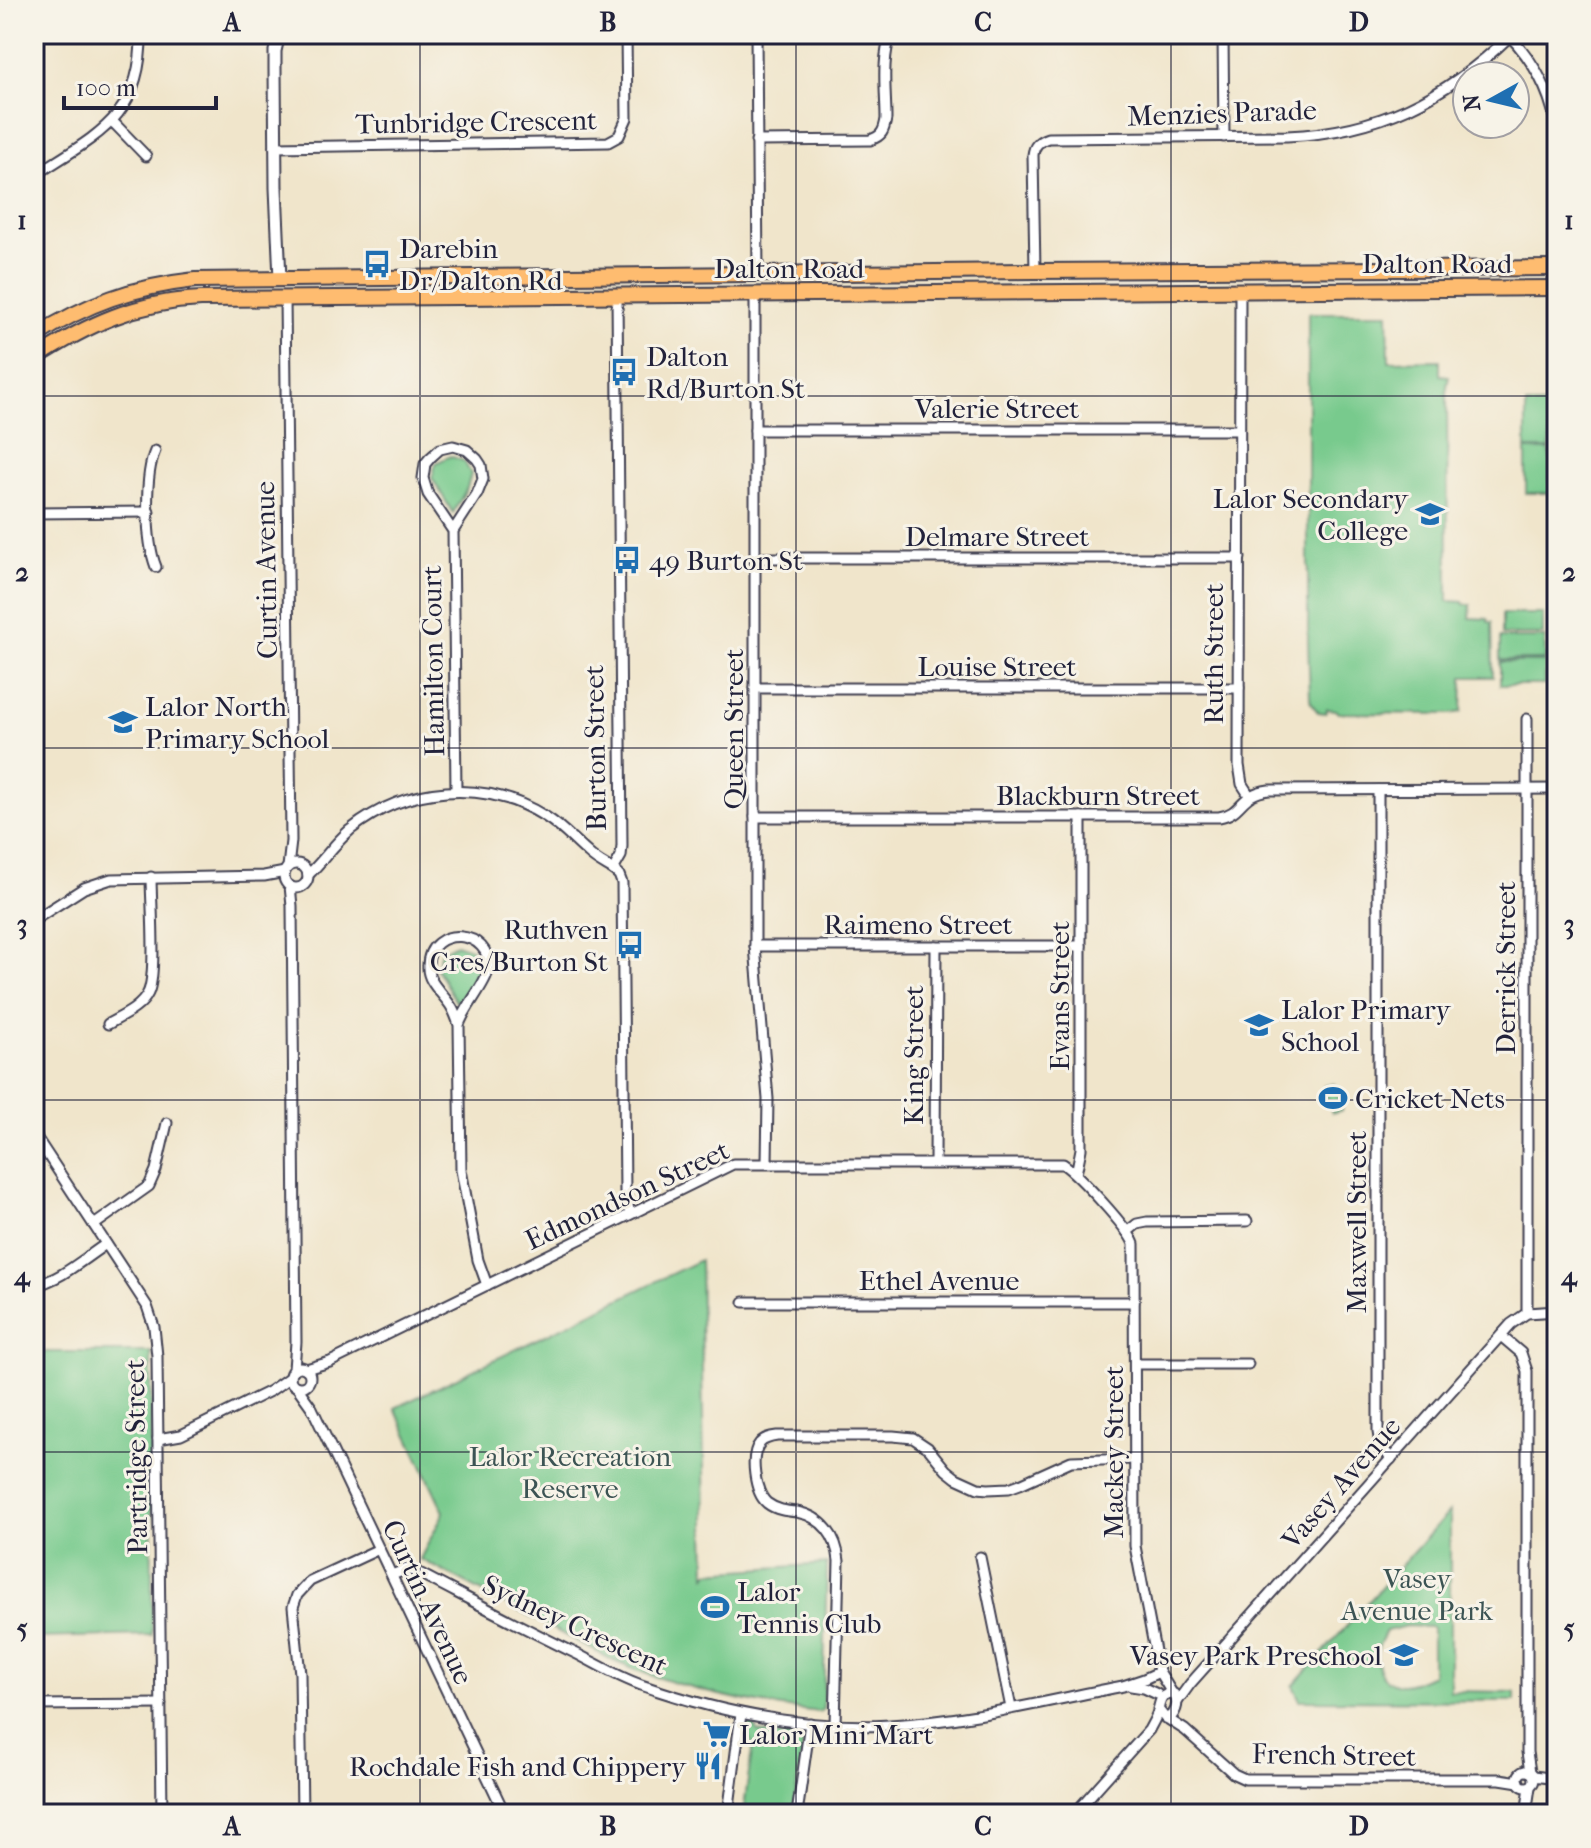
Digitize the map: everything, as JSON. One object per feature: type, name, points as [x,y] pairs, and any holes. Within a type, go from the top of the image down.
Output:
[{"type":"main road","name":"Dalton Road","points":[[34,337],[63,318],[119,294],[195,280],[1557,268]]},
{"type":"main road","name":"Ruth Street","points":[[1240,271],[1240,291]]},
{"type":"main road","name":"Burton Street","points":[[617,276],[617,296]]},
{"type":"main road","name":"Dalton Road","points":[[34,359],[90,325],[146,306],[193,299],[1557,288]]},
{"type":"street","points":[[34,176],[91,139],[112,121],[129,100],[140,61],[141,34]]},
{"type":"street","points":[[279,34],[275,60],[275,147],[280,279]]},
{"type":"street","name":"Tunbridge Crescent","points":[[275,147],[608,142],[619,136],[627,118],[626,34]]},
{"type":"street","points":[[756,34],[758,275]]},
{"type":"street","points":[[756,141],[870,140],[881,134],[885,129],[886,58],[891,34]]},
{"type":"street","points":[[1223,34],[1224,137]]},
{"type":"street","points":[[1509,35],[1533,64],[1546,88],[1557,132]]},
{"type":"street","name":"Menzies Parade","points":[[1035,271],[1033,155],[1037,143],[1048,138],[1311,135],[1351,128],[1389,117],[1441,92],[1482,63],[1509,35]]},
{"type":"street","points":[[112,121],[146,156]]},
{"type":"street","name":"Ruth Street","points":[[1240,291],[1239,765],[1242,784],[1249,795]]},
{"type":"street","name":"Queen Street","points":[[755,295],[755,946],[768,1099],[767,1163]]},
{"type":"street","name":"Burton Street","points":[[617,296],[622,851],[613,870],[622,883],[625,1193],[630,1214]]},
{"type":"street","name":"Curtin Avenue","points":[[285,298],[296,1342],[300,1377],[505,1814]]},
{"type":"street","name":"Valerie Street","points":[[755,430],[1239,430]]},
{"type":"street","name":"Hamilton Court","points":[[453,531],[483,479],[481,465],[472,453],[453,446],[440,449],[430,458],[425,464],[423,478],[428,494],[453,531],[456,790]]},
{"type":"street","points":[[155,451],[148,476],[151,550],[156,567]]},
{"type":"street","points":[[34,513],[149,512]]},
{"type":"street","name":"Delmare Street","points":[[755,558],[1240,558]]},
{"type":"street","name":"Louise Street","points":[[755,688],[1239,688]]},
{"type":"street","name":"Derrick Street","points":[[1527,719],[1527,1313]]},
{"type":"street","name":"Blackburn Street","points":[[755,817],[1224,816],[1234,812],[1249,795],[1269,790],[1557,789]]},
{"type":"street","name":"Curtin Avenue","points":[[292,906],[308,875],[351,830],[390,806],[426,794],[456,790],[494,795],[532,809],[564,830],[587,853],[613,870]]},
{"type":"street","name":"Maxwell Street","points":[[1378,790],[1378,1432],[1382,1448],[1391,1459]]},
{"type":"street","name":"Evans Street","points":[[1076,1174],[1081,1149],[1081,817]]},
{"type":"street","points":[[34,920],[67,898],[111,879],[264,876],[291,872],[324,858]]},
{"type":"street","points":[[291,872],[308,875]]},
{"type":"street","points":[[291,872],[293,888],[301,887]]},
{"type":"street","points":[[108,1024],[138,1005],[149,992],[152,971],[151,877]]},
{"type":"street","points":[[459,1025],[452,1007],[433,983],[428,966],[434,947],[441,940],[458,936],[473,939],[479,944],[485,953],[488,968],[459,1025],[461,1170],[478,1260],[487,1285]]},
{"type":"street","name":"Raimeno Street","points":[[755,946],[1081,946]]},
{"type":"street","name":"King Street","points":[[935,1163],[936,946]]},
{"type":"street","points":[[94,1225],[149,1186],[167,1123]]},
{"type":"street","name":"Partridge Street","points":[[34,1134],[147,1306],[154,1327],[157,1348],[162,1814]]},
{"type":"street","name":"Edmondson Street","points":[[158,1439],[181,1435],[733,1164],[1059,1163],[1076,1174]]},
{"type":"street","points":[[1076,1174],[1127,1232],[1137,1224],[1147,1222],[1247,1221]]},
{"type":"street","name":"Mackey Street","points":[[1127,1232],[1135,1249],[1135,1546],[1159,1672],[1158,1702]]},
{"type":"street","points":[[34,1285],[48,1282],[106,1244]]},
{"type":"street","name":"Ethel Avenue","points":[[744,1302],[1134,1302]]},
{"type":"street","points":[[1527,1313],[1557,1311]]},
{"type":"street","name":"Vasey Avenue","points":[[1175,1700],[1516,1319],[1527,1313]]},
{"type":"street","points":[[1501,1336],[1521,1353],[1527,1371],[1526,1811]]},
{"type":"street","points":[[1135,1364],[1248,1364]]},
{"type":"street","points":[[835,1725],[838,1552],[833,1537],[822,1523],[807,1515],[776,1508],[763,1499],[757,1484],[755,1455],[764,1439],[777,1436],[913,1438],[928,1448],[956,1478],[988,1489],[1020,1484],[1075,1460],[1134,1459]]},
{"type":"street","points":[[302,1814],[300,1674],[294,1602],[310,1581],[379,1549]]},
{"type":"street","points":[[980,1557],[1011,1708]]},
{"type":"street","name":"Sydney Crescent","points":[[392,1575],[407,1569],[419,1573],[535,1635],[639,1684],[741,1714],[810,1723],[863,1726],[948,1720],[1123,1686],[1159,1672]]},
{"type":"street","name":"Mackey Street","points":[[1159,1672],[1175,1700]]},
{"type":"street","name":"Sydney Crescent","points":[[1123,1686],[1144,1688],[1158,1702]]},
{"type":"street","points":[[1074,1814],[1149,1730],[1166,1719],[1175,1700],[1162,1696],[1149,1730]]},
{"type":"street","name":"French Street","points":[[1175,1700],[1185,1730]]},
{"type":"street","name":"French Street","points":[[1158,1702],[1166,1719],[1185,1730],[1234,1774],[1245,1779],[1556,1779]]},
{"type":"street","points":[[34,1705],[161,1704]]},
{"type":"street","points":[[728,1814],[741,1714]]},
{"type":"street","points":[[797,1814],[810,1723]]},
{"type":"green space","points":[[1308,313],[1388,313],[1389,361],[1440,360],[1440,375],[1449,376],[1448,601],[1471,605],[1470,618],[1492,622],[1493,677],[1463,677],[1462,712],[1339,713],[1327,709],[1326,713],[1318,712],[1311,703],[1308,641]]},
{"type":"green space","points":[[1526,405],[1549,405],[1550,449],[1526,449]]},
{"type":"green space","points":[[1526,450],[1550,450],[1550,493],[1526,493]]},
{"type":"green space","points":[[450,456],[464,461],[471,474],[453,513],[432,478],[436,463]]},
{"type":"green space","points":[[1502,614],[1543,614],[1543,635],[1502,635]]},
{"type":"green space","points":[[1500,638],[1545,638],[1545,660],[1500,660]]},
{"type":"green space","points":[[1500,662],[1545,662],[1545,685],[1500,685]]},
{"type":"green space","points":[[456,944],[471,949],[479,964],[474,980],[457,1003],[436,968],[441,952]]},
{"type":"green space","name":"Cricket Nets","points":[[1334,1084],[1342,1110],[1332,1113],[1324,1086]]},
{"type":"green space","name":"Lalor Recreation Reserve","points":[[700,1260],[706,1576],[708,1572],[827,1564],[823,1709],[819,1712],[716,1694],[641,1672],[616,1662],[420,1559],[444,1512],[395,1408]]},
{"type":"green space","points":[[34,1352],[151,1352],[152,1635],[34,1638]]},
{"type":"green space","name":"Vasey Avenue Park","points":[[1450,1511],[1450,1691],[1515,1692],[1515,1701],[1300,1700],[1293,1686]],"holes":[[[1406,1626],[1432,1627],[1432,1675],[1406,1685],[1386,1679],[1377,1660],[1378,1648],[1386,1631]]]},
{"type":"green space","points":[[751,1723],[758,1732],[785,1737],[789,1727],[798,1729],[803,1744],[793,1814],[743,1814],[753,1745],[746,1731]]},
{"type":"place","name":"Darebin Dr/Dalton Rd","points":[[377,264]]},
{"type":"place","name":"Dalton Rd/Burton St","points":[[624,372]]},
{"type":"place","name":"Lalor Secondary College","points":[[1430,514]]},
{"type":"place","name":"49 Burton St","points":[[627,560]]},
{"type":"place","name":"Lalor North Primary School","points":[[123,722]]},
{"type":"place","name":"Ruthven Cres/Burton St","points":[[630,945]]},
{"type":"place","name":"Lalor Primary School","points":[[1259,1025]]},
{"type":"place","name":"Cricket Nets","points":[[1333,1098]]},
{"type":"place","name":"Lalor Tennis Club","points":[[715,1607]]},
{"type":"place","name":"Vasey Park Preschool","points":[[1404,1655]]},
{"type":"place","name":"Lalor Mini Mart","points":[[717,1734]]},
{"type":"place","name":"Rochdale Fish and Chippery","points":[[708,1766]]}]
